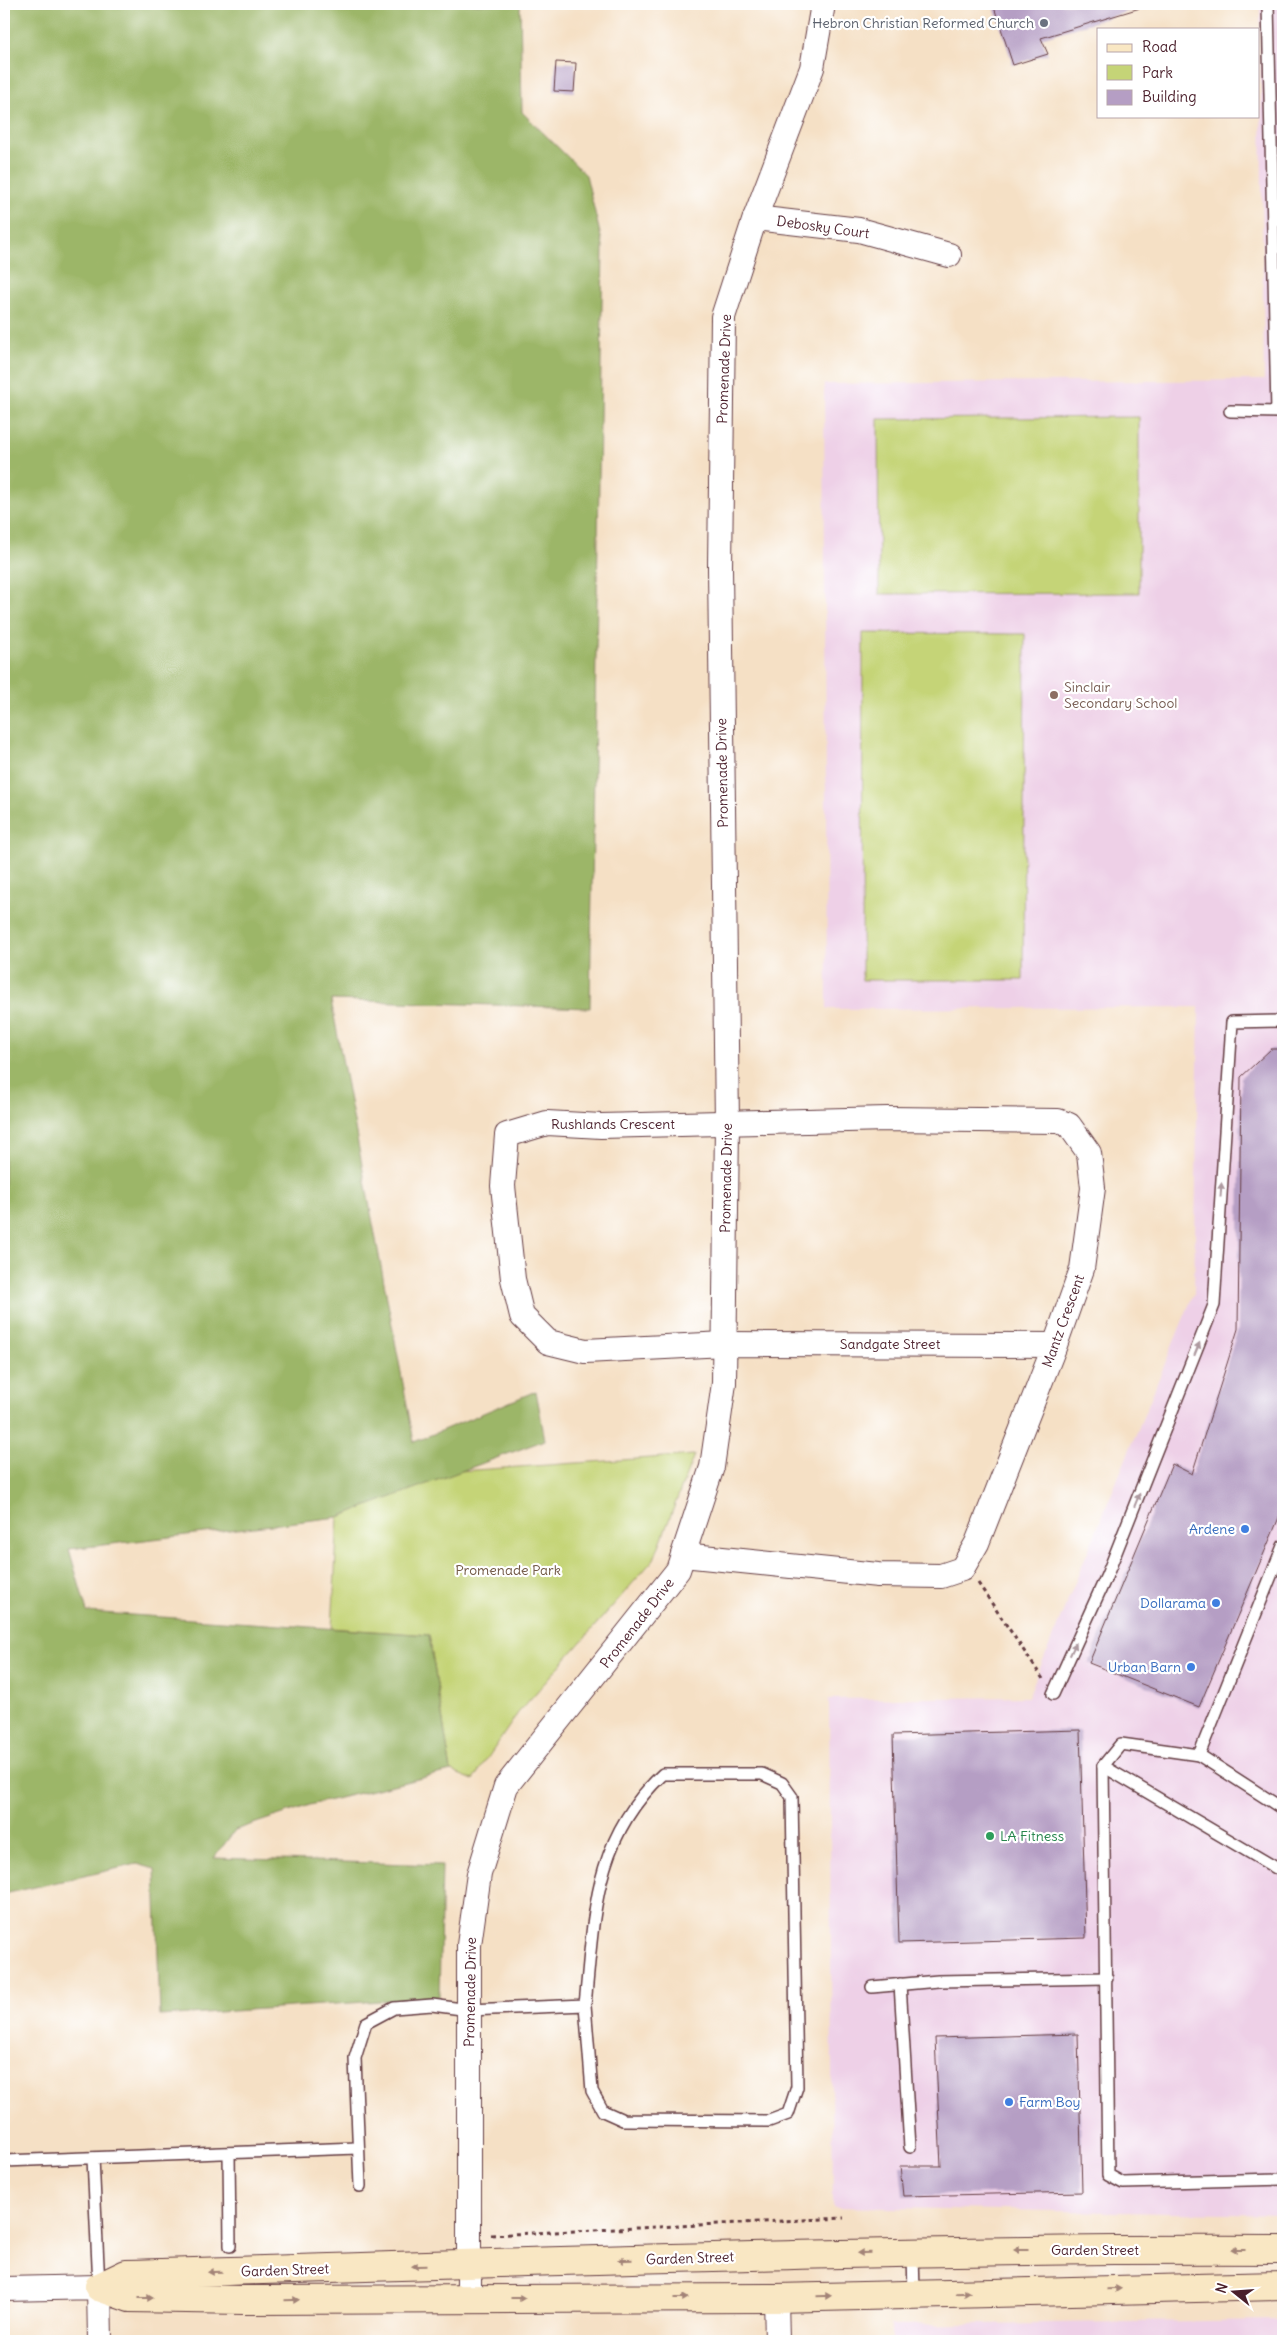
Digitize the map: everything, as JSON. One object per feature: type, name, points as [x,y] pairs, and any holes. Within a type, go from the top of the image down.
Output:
[{"type":"street","name":"Promenade Drive","points":[[469,2298],[469,1944],[479,1874],[506,1786],[678,1570],[712,1467],[724,1383],[725,1344],[727,1123],[720,568],[723,317],[755,218],[812,68],[823,4]]},
{"type":"street","name":"Debosky Court","points":[[755,218],[859,230],[949,255]]},
{"type":"street","name":"Mantz Crescent","points":[[727,1123],[887,1119],[1058,1121],[1069,1125],[1088,1153],[1094,1188],[1082,1269],[1055,1345],[977,1543],[965,1564]]},
{"type":"street","name":"Rushlands Crescent","points":[[725,1344],[585,1351],[548,1342],[522,1316],[513,1279],[503,1186],[507,1135],[547,1123],[601,1126],[727,1123]]},
{"type":"street","name":"Sandgate Street","points":[[725,1344],[1055,1345]]},
{"type":"street","points":[[683,1555],[878,1575],[940,1576],[962,1569],[965,1564]]},
{"type":"street","name":"Garden Street","points":[[99,2287],[126,2274],[913,2252],[1283,2250]]},
{"type":"street","name":"Garden Street","points":[[4,2288],[99,2287],[130,2298],[253,2300],[776,2298],[1283,2286]]},
{"type":"street","points":[[99,2287],[100,2341]]},
{"type":"street","points":[[776,2298],[777,2341]]},
{"type":"lane","points":[[1230,411],[1280,412],[1268,4]]},
{"type":"lane","points":[[1053,1694],[1107,1575],[1214,1305],[1232,1022],[1283,1021]]},
{"type":"lane","points":[[1199,1755],[1283,1546]]},
{"type":"lane","points":[[1283,1809],[1199,1755],[1121,1744],[1103,1766],[1108,2175],[1123,2183],[1283,2179]]},
{"type":"lane","points":[[1103,1766],[1283,1872]]},
{"type":"lane","points":[[663,1774],[762,1774],[782,1783],[792,1798],[797,2087],[788,2114],[769,2121],[623,2120],[603,2111],[592,2091],[585,2005],[601,1875],[618,1831],[645,1791],[663,1774]]},
{"type":"lane","points":[[872,1987],[938,1980],[1107,1978]]},
{"type":"lane","points":[[900,1984],[910,2147]]},
{"type":"lane","points":[[360,2186],[355,2058],[366,2024],[394,2008],[432,2005],[469,2010],[585,2005]]},
{"type":"lane","points":[[4,2161],[358,2148]]},
{"type":"lane","points":[[229,2153],[230,2246]]},
{"type":"lane","points":[[93,2158],[99,2287]]},
{"type":"lane","points":[[913,2252],[914,2294]]},
{"type":"path","points":[[965,1564],[1053,1694]]},
{"type":"path","points":[[468,2236],[844,2218]]},
{"type":"shaded area","points":[[1260,4],[1283,4],[1283,2215],[833,2207],[829,1699],[1028,1697],[1194,1293],[1199,1007],[827,1009],[824,384],[1264,380]]},
{"type":"shaded area","points":[[1283,2320],[1283,2341],[891,2341],[891,2325]]},
{"type":"green space","points":[[4,4],[520,4],[522,112],[586,175],[603,246],[590,1008],[331,1000],[414,1442],[536,1391],[545,1440],[338,1517],[69,1549],[87,1612],[429,1635],[451,1771],[310,1805],[235,1830],[214,1858],[442,1865],[439,1997],[160,2016],[155,1869],[137,1864],[4,1894]]},
{"type":"green space","points":[[1139,417],[1139,593],[879,594],[878,419]]},
{"type":"green space","points":[[863,633],[1025,634],[1023,980],[862,980]]},
{"type":"green space","name":"Promenade Park","points":[[694,1455],[654,1559],[518,1713],[473,1780],[451,1771],[429,1635],[332,1628],[338,1517],[460,1471]]},
{"type":"building","name":"Hebron Christian Reformed Church","points":[[993,4],[1139,4],[1140,8],[1041,38],[1048,54],[1013,65]]},
{"type":"building","points":[[556,62],[576,63],[574,92],[554,91]]},
{"type":"building","points":[[1271,1049],[1283,1049],[1283,1508],[1199,1707],[1089,1663],[1172,1464],[1192,1474],[1238,1329],[1241,1077]]},
{"type":"building","name":"LA Fitness","points":[[1080,1730],[1086,1938],[899,1943],[893,1735]]},
{"type":"building","name":"Farm Boy","points":[[1078,2034],[1082,2192],[903,2196],[900,2166],[941,2166],[935,2038]]},
{"type":"place","name":"Hebron Christian Reformed Church","points":[[1044,23]]},
{"type":"place","name":"Sinclair Secondary School","points":[[1054,695]]},
{"type":"place","name":"Ardene","points":[[1245,1529]]},
{"type":"place","name":"Dollarama","points":[[1216,1603]]},
{"type":"place","name":"Urban Barn","points":[[1191,1667]]},
{"type":"place","name":"LA Fitness","points":[[990,1836]]},
{"type":"place","name":"Farm Boy","points":[[1009,2102]]}]
